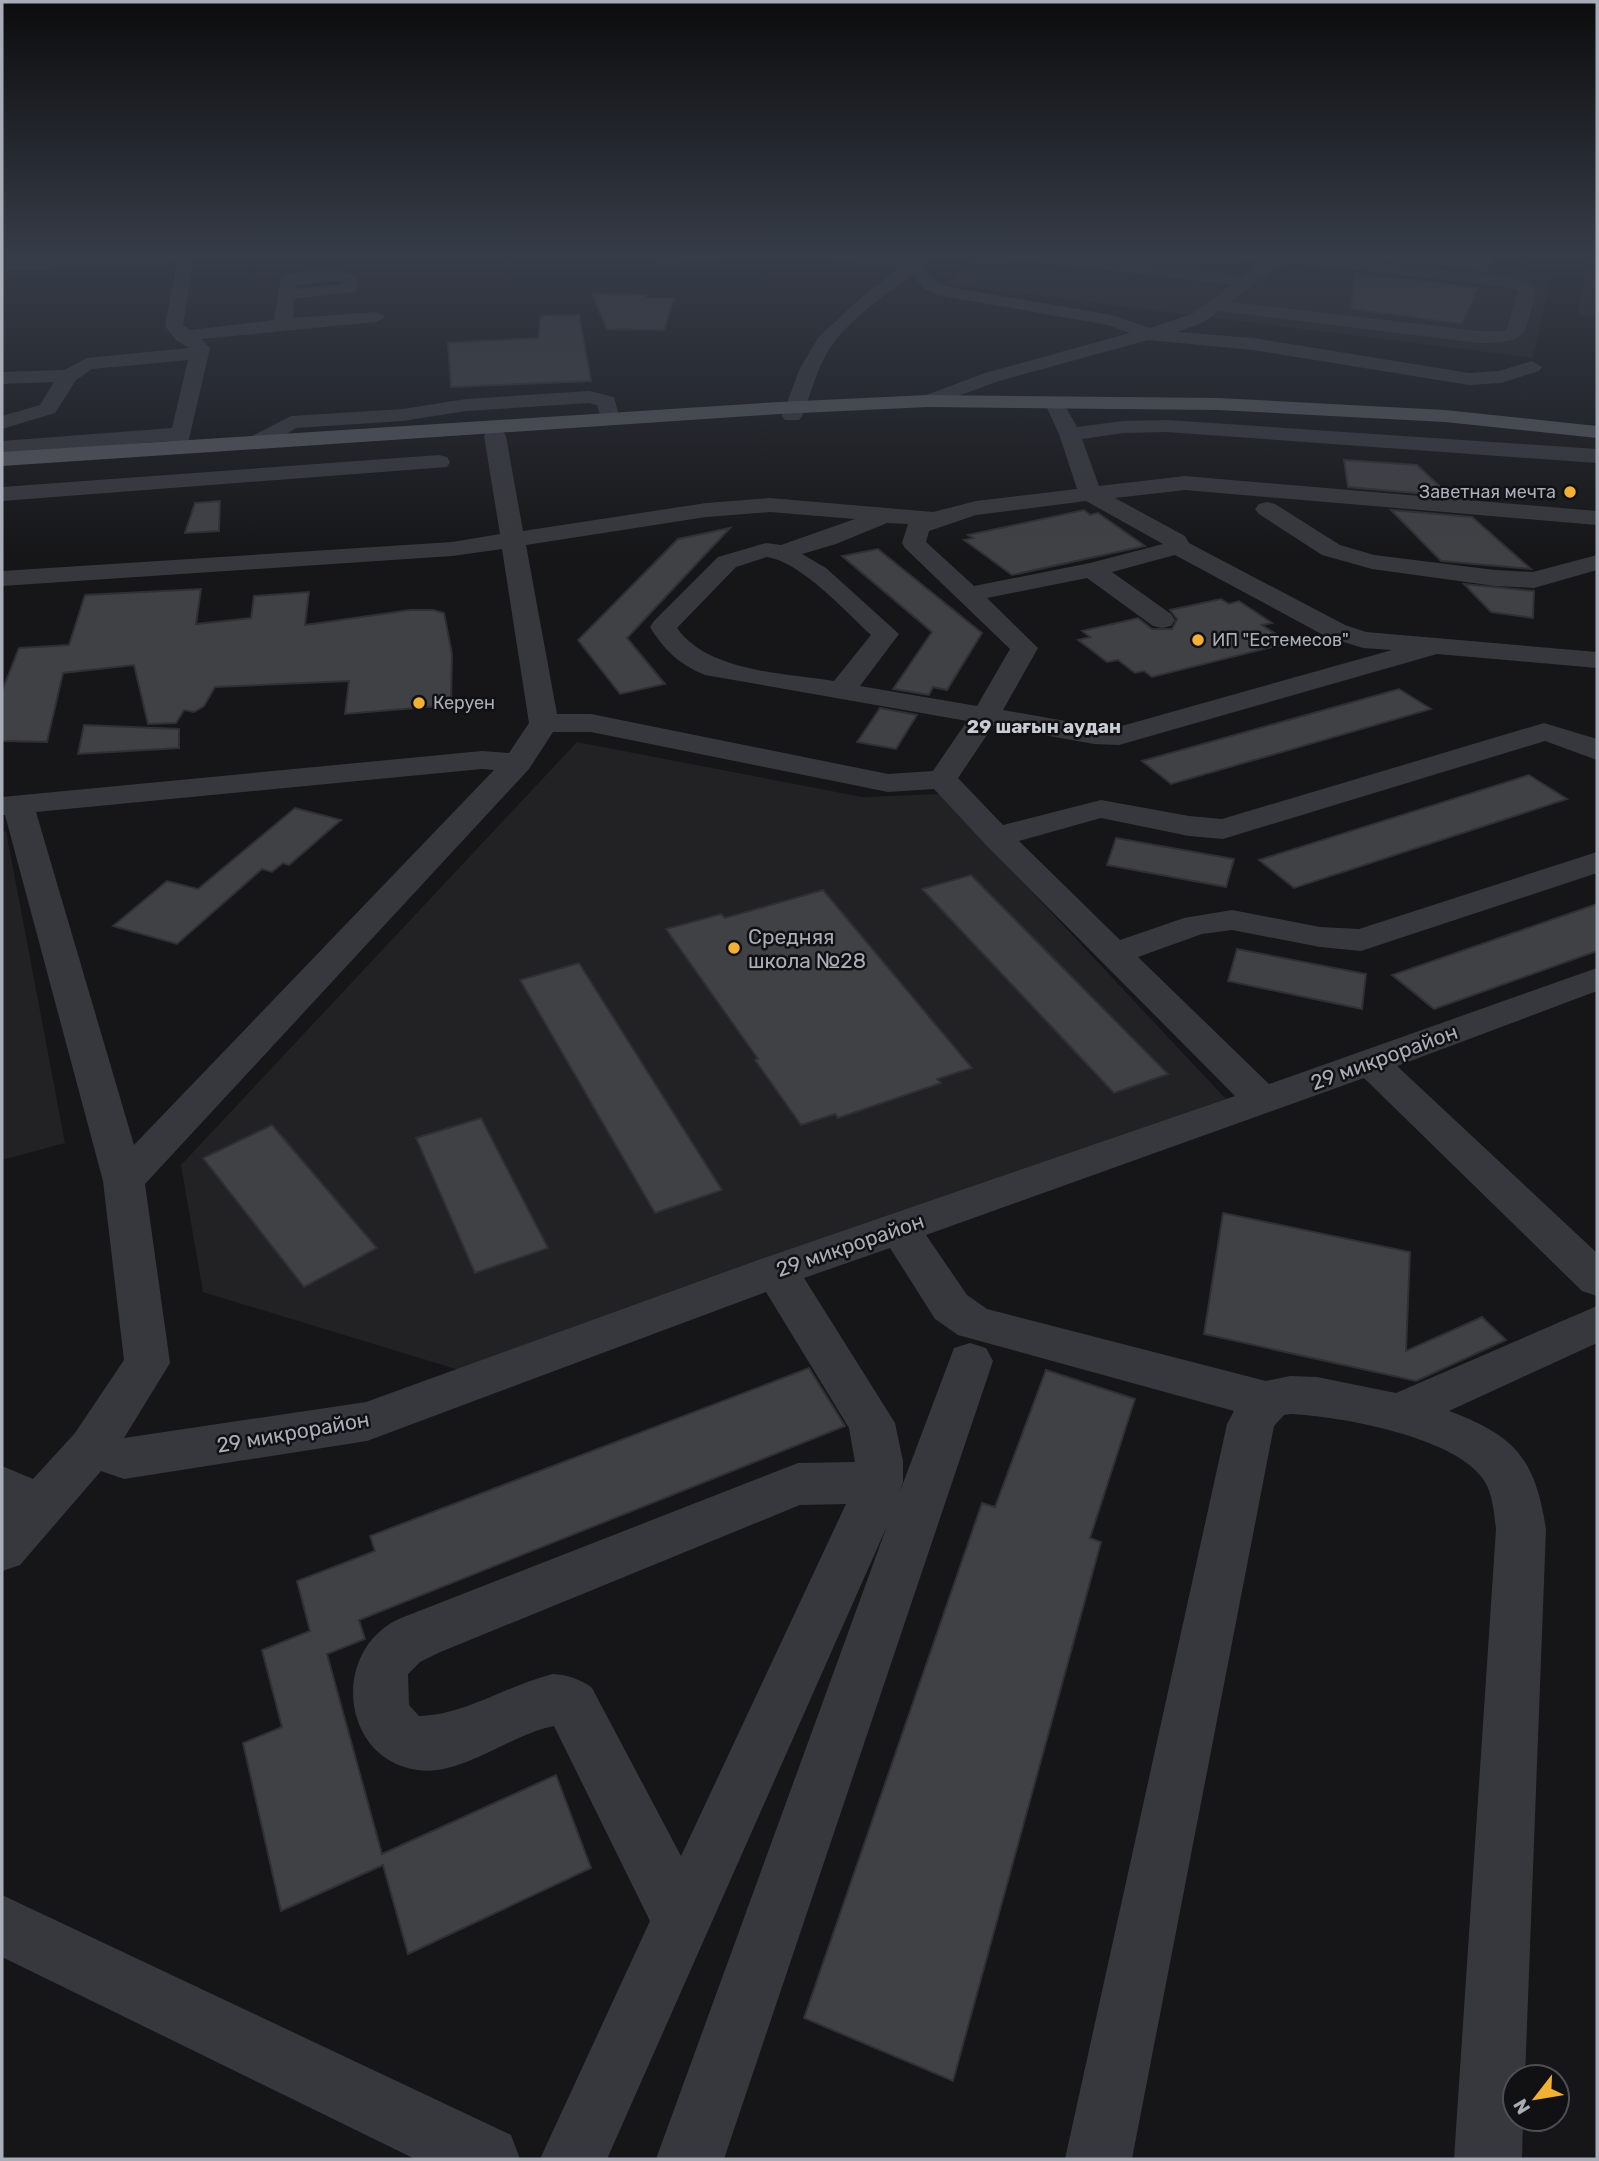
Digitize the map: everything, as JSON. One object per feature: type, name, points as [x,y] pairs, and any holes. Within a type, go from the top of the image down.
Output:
[{"type":"main road","points":[[2,459],[180,440],[258,442],[794,412],[928,401],[1060,415],[1218,404],[1405,414],[1597,432]]},
{"type":"main road","points":[[2,467],[610,419],[794,412],[1060,415],[1231,412],[1439,423],[1597,439]]},
{"type":"street","points":[[2,423],[44,411],[63,385],[92,363],[189,354]]},
{"type":"street","points":[[2,448],[180,440],[198,354]]},
{"type":"street","points":[[794,412],[802,384],[818,354]]},
{"type":"street","points":[[928,401],[992,377],[1080,354]]},
{"type":"street","points":[[1314,354],[1469,379],[1501,377],[1532,367]]},
{"type":"street","points":[[2,378],[63,385]]},
{"type":"street","points":[[2,397],[63,385]]},
{"type":"street","points":[[258,442],[291,422],[403,415],[474,405],[589,397],[607,401],[610,419]]},
{"type":"street","points":[[124,1181],[519,763],[544,723],[514,540],[486,430],[474,405]]},
{"type":"street","points":[[1060,415],[1124,427],[1167,426],[1597,456]]},
{"type":"street","points":[[1060,415],[1090,494],[1176,541],[1178,547]]},
{"type":"street","points":[[1167,439],[1597,471]]},
{"type":"street","points":[[2,494],[439,462]]},
{"type":"street","points":[[2,578],[452,549],[706,510],[770,505],[930,519],[1090,494],[1185,483],[1597,517]]},
{"type":"street","points":[[1267,509],[1331,550],[1372,562],[1495,578],[1534,580],[1597,562]]},
{"type":"street","points":[[884,516],[827,539],[782,552],[766,550],[727,562],[663,627],[672,642],[695,663],[1094,736],[1119,736],[1434,647]]},
{"type":"street","points":[[930,519],[918,527],[914,543],[1024,648],[985,716],[942,779]]},
{"type":"street","points":[[966,595],[1092,570],[1178,547],[1336,631],[1363,640],[1597,660]]},
{"type":"street","points":[[782,552],[817,573],[886,634],[841,691]]},
{"type":"street","points":[[1092,570],[1162,620]]},
{"type":"street","points":[[544,723],[591,723],[888,783],[942,779]]},
{"type":"street","points":[[997,838],[1041,823],[1101,809],[1189,826],[1223,829],[1544,732],[1578,741],[1597,751]]},
{"type":"street","points":[[2,1549],[21,1496],[92,1447],[147,1363],[124,1181],[10,805],[482,760],[519,763]]},
{"type":"street","points":[[942,779],[997,838],[1263,1101]]},
{"type":"street","points":[[1115,954],[1196,925],[1232,920],[1320,937],[1361,940],[1597,862]]},
{"type":"street","name":"29 микрорайон","points":[[92,1447],[124,1459],[367,1421],[776,1271],[1263,1101],[1597,979]]},
{"type":"street","points":[[1370,1062],[1597,1279]]},
{"type":"street","points":[[899,1228],[951,1307],[974,1323],[1268,1401]]},
{"type":"street","points":[[573,2159],[865,1519],[878,1482],[879,1445],[870,1423],[776,1271]]},
{"type":"street","points":[[1399,1413],[1597,1323]]},
{"type":"street","points":[[690,2159],[970,1361]]},
{"type":"street","points":[[1098,2159],[1251,1424],[1258,1410],[1268,1401],[1302,1393],[1399,1413],[1475,1442],[1494,1457],[1509,1478],[1516,1498],[1521,1529],[1488,2159]]},
{"type":"street","points":[[682,1920],[573,1707],[564,1700],[552,1700],[460,1737],[420,1743],[402,1740],[391,1727],[379,1694],[380,1676],[387,1660],[400,1644],[432,1630],[798,1484],[878,1482]]},
{"type":"street","points":[[2,1925],[487,2159]]},
{"type":"shaded area","points":[[1500,354],[1534,354],[1533,358]]},
{"type":"shaded area","name":"Средняя школа №28","points":[[577,742],[862,797],[940,794],[1226,1099],[459,1370],[203,1292],[181,1165]]},
{"type":"shaded area","points":[[6,831],[65,1143],[2,1160],[2,832]]},
{"type":"building","points":[[449,354],[586,354],[591,381],[451,387]]},
{"type":"building","points":[[1344,460],[1417,465],[1450,496],[1348,487]]},
{"type":"building","points":[[220,501],[219,531],[185,533],[195,503]]},
{"type":"building","points":[[1084,510],[1090,515],[1098,513],[1145,546],[1012,575],[964,540],[973,538],[968,535]]},
{"type":"building","points":[[1391,510],[1472,517],[1531,569],[1441,561]]},
{"type":"building","points":[[730,528],[627,638],[665,684],[620,694],[578,640],[678,539]]},
{"type":"building","points":[[878,549],[982,633],[947,690],[933,687],[929,695],[893,689],[932,632],[842,556]]},
{"type":"building","points":[[1464,584],[1534,591],[1533,618],[1491,612]]},
{"type":"building","points":[[201,589],[196,624],[251,618],[254,596],[309,592],[305,625],[410,610],[444,613],[452,654],[451,705],[345,714],[349,681],[215,687],[204,706],[194,712],[184,710],[176,723],[148,724],[134,665],[63,673],[47,742],[2,741],[2,691],[19,648],[69,645],[85,595]]},
{"type":"building","points":[[1221,599],[1229,604],[1239,601],[1272,623],[1262,625],[1282,638],[1273,640],[1280,645],[1152,677],[1144,671],[1135,673],[1118,660],[1107,662],[1078,640],[1090,637],[1082,631],[1138,618],[1152,629],[1172,629],[1177,619],[1170,610]]},
{"type":"building","points":[[1399,689],[1431,709],[1171,784],[1142,761]]},
{"type":"building","points":[[880,708],[917,715],[896,749],[857,742]]},
{"type":"building","points":[[84,725],[179,729],[179,748],[78,754]]},
{"type":"building","points":[[1529,775],[1567,799],[1294,888],[1259,860]]},
{"type":"building","points":[[295,808],[341,820],[289,865],[283,863],[272,872],[262,869],[177,944],[113,926],[167,881],[198,889]]},
{"type":"building","points":[[1116,838],[1234,859],[1226,887],[1107,865]]},
{"type":"building","points":[[971,875],[1168,1074],[1114,1093],[922,889]]},
{"type":"building","points":[[823,890],[972,1068],[937,1079],[941,1083],[838,1118],[835,1114],[801,1125],[666,929],[721,914],[725,918]]},
{"type":"building","points":[[1597,904],[1597,951],[1434,1009],[1392,975]]},
{"type":"building","points":[[1237,949],[1366,974],[1362,1009],[1228,981]]},
{"type":"building","points":[[579,963],[722,1190],[655,1213],[520,980]]},
{"type":"building","points":[[481,1118],[548,1248],[475,1273],[416,1138]]},
{"type":"building","points":[[272,1125],[377,1248],[304,1287],[203,1158]]},
{"type":"building","points":[[1223,1213],[1410,1252],[1406,1351],[1482,1317],[1506,1340],[1416,1381],[1204,1334]]},
{"type":"building","points":[[809,1368],[845,1426],[359,1620],[365,1639],[327,1654],[382,1854],[556,1775],[591,1868],[408,1954],[383,1865],[281,1911],[243,1743],[282,1727],[262,1650],[310,1631],[297,1581],[375,1551],[370,1536]]},
{"type":"building","points":[[1046,1370],[1135,1399],[1090,1538],[1101,1542],[953,2081],[804,2018],[982,1503],[995,1507]]},
{"type":"place","name":"Заветная мечта","points":[[1570,492]]},
{"type":"place","name":"ИП \"Естемесов\"","points":[[1198,640]]},
{"type":"place","name":"Керуен","points":[[419,703]]},
{"type":"place","name":"Средняя школа №28","points":[[734,948]]},
{"type":"district","name":"29 шағын аудан","points":[[1044,726]]}]
